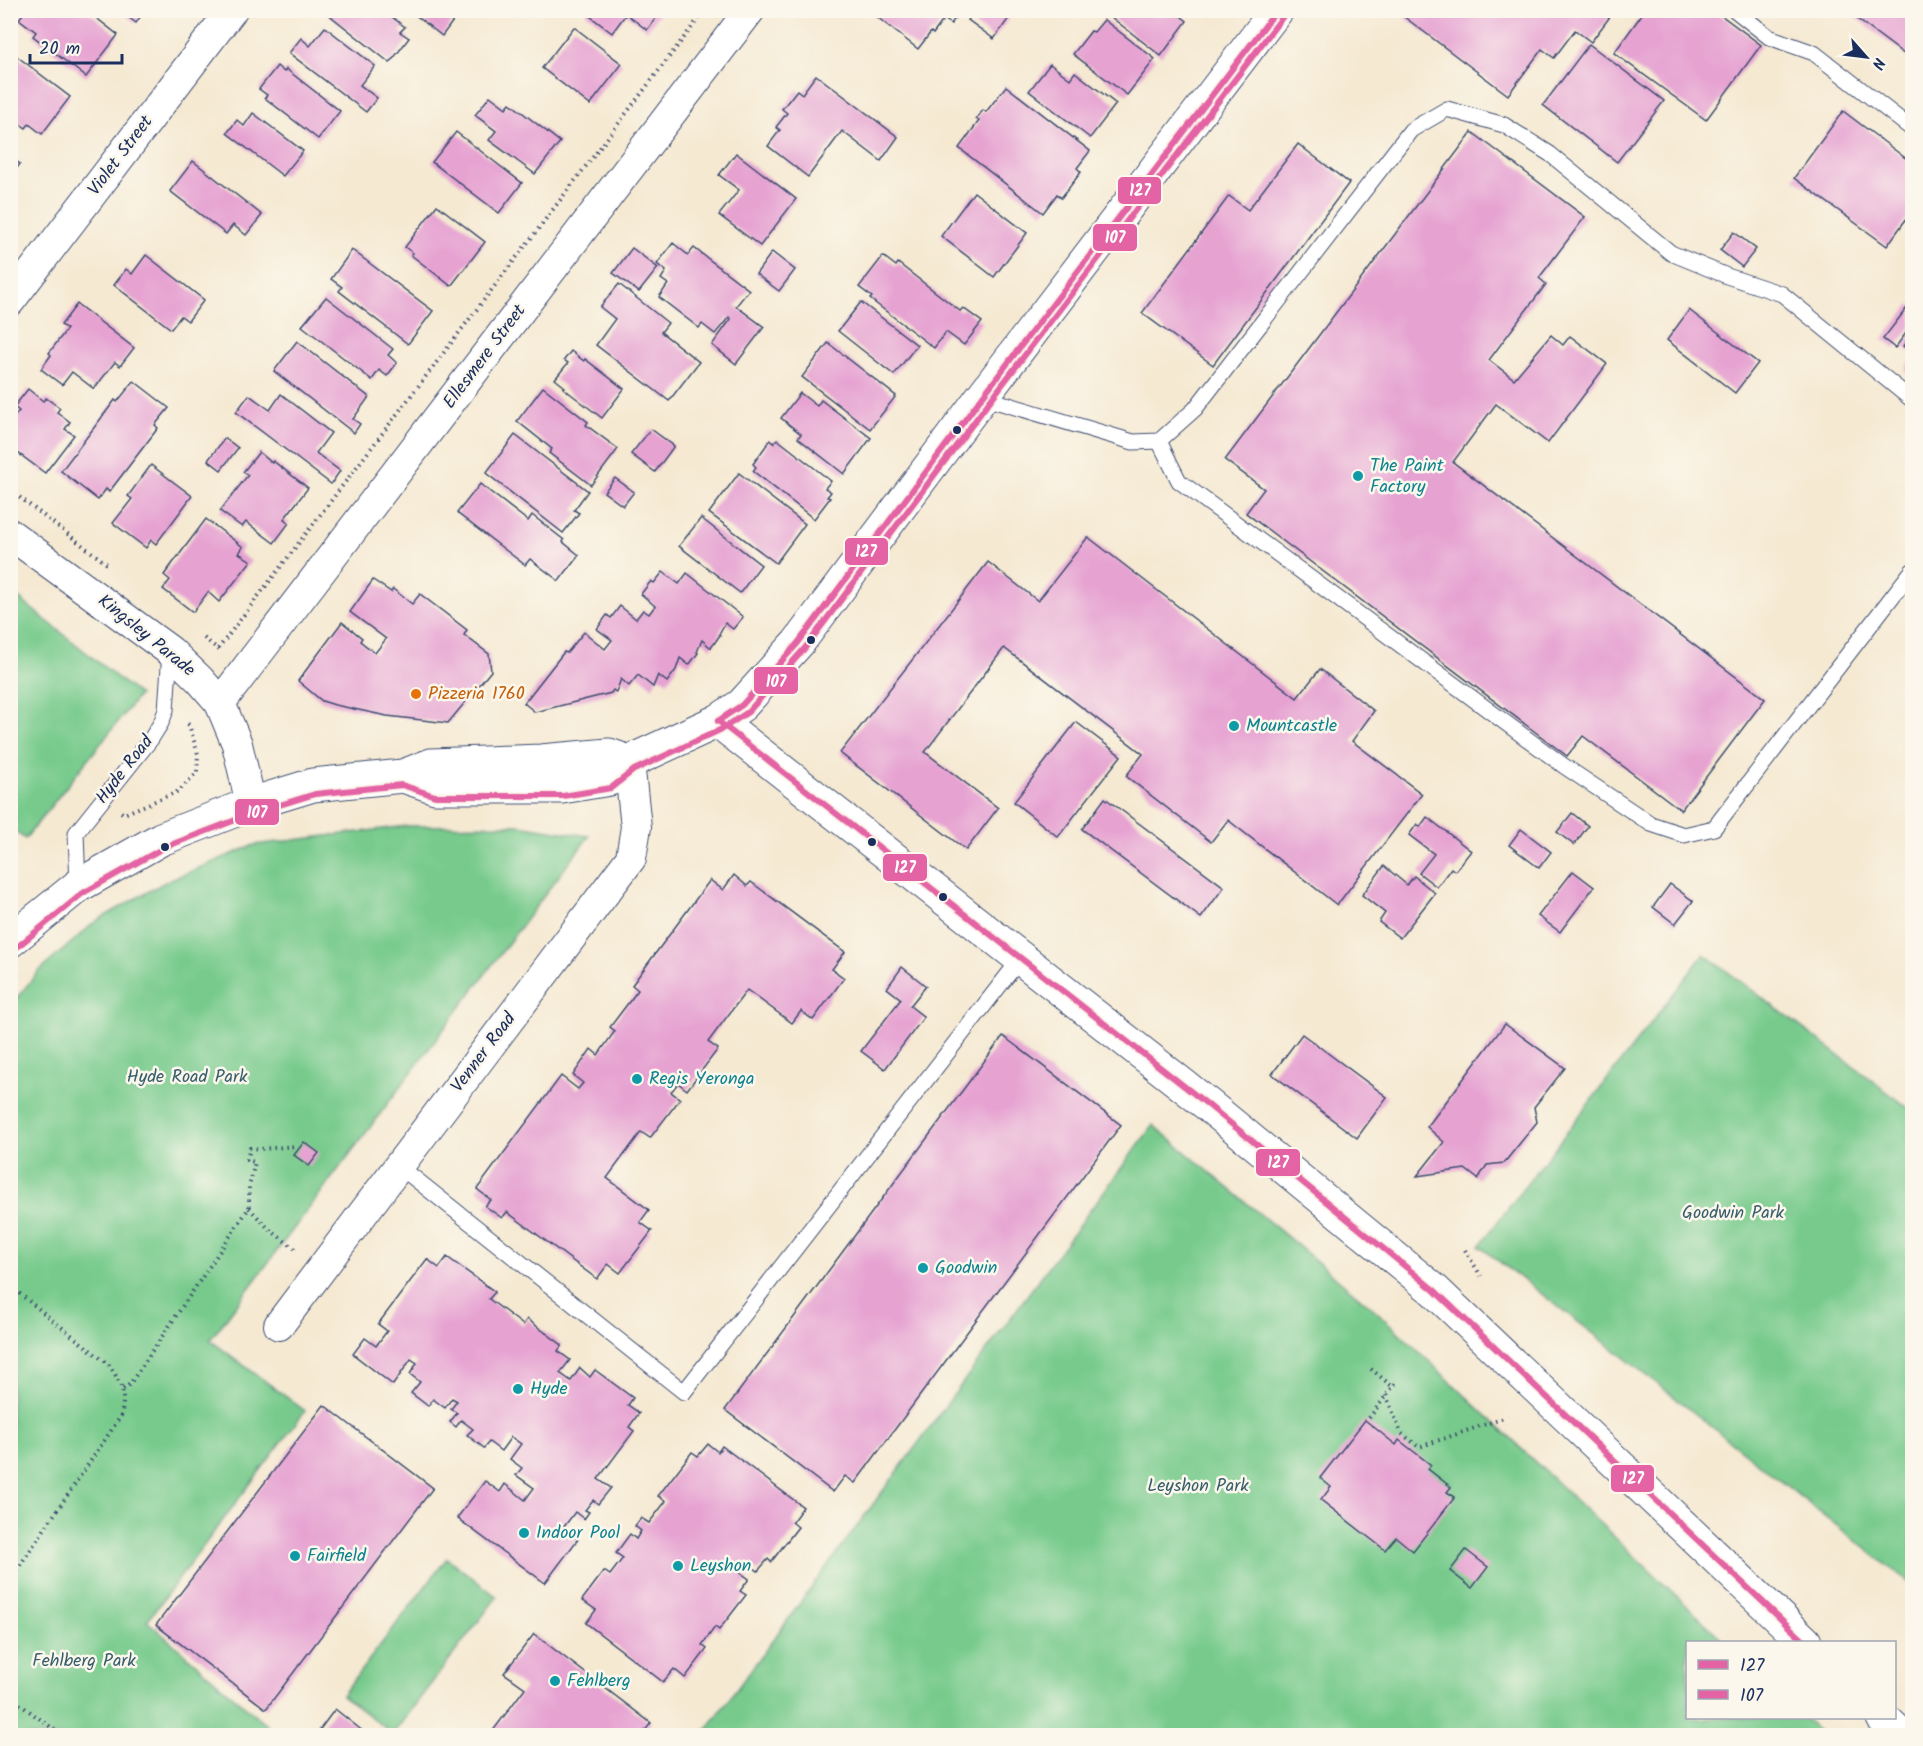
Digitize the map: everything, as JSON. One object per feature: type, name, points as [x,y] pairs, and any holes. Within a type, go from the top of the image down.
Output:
[{"type":"street","name":"Violet Street","points":[[10,302],[232,10]]},
{"type":"street","name":"Ellesmere Street","points":[[220,703],[750,10]]},
{"type":"street","points":[[10,941],[78,886],[160,840],[251,804],[313,785],[403,776],[435,787],[562,787],[610,779],[629,762],[718,721],[742,705],[798,643],[1277,10]]},
{"type":"street","name":"Kingsley Parade","points":[[10,534],[170,651],[200,680],[220,703],[237,744],[251,804]]},
{"type":"street","points":[[718,721],[1207,1104],[1434,1290],[1803,1641]]},
{"type":"street","name":"Venner Road","points":[[279,1325],[631,858],[636,827],[629,762]]},
{"type":"street","points":[[1885,1719],[1902,1736]]},
{"type":"lane","points":[[1735,10],[1769,37],[1814,53],[1912,129]]},
{"type":"lane","points":[[982,397],[1134,442],[1159,441],[1194,409],[1411,130],[1447,109],[1504,125],[1550,154],[1671,253],[1727,276],[1782,294],[1912,400]]},
{"type":"lane","points":[[1159,441],[1179,481],[1564,766],[1651,824],[1684,835],[1714,828],[1912,571]]},
{"type":"lane","name":"Hyde Road","points":[[78,886],[76,833],[151,739],[161,723],[166,710],[170,651]]},
{"type":"lane","points":[[399,1166],[684,1392],[1021,958]]},
{"type":"path","points":[[218,649],[705,10]]},
{"type":"path","points":[[115,807],[124,814],[179,791],[197,772],[198,754],[189,725],[182,718]]},
{"type":"path","points":[[123,1389],[130,1384],[249,1208],[249,1187],[255,1162],[247,1160],[250,1148],[297,1146]]},
{"type":"path","points":[[249,1208],[300,1253]]},
{"type":"path","points":[[1465,1250],[1481,1276]]},
{"type":"path","points":[[10,1286],[109,1365],[120,1380],[124,1404],[121,1416],[10,1580]]},
{"type":"path","points":[[1371,1369],[1393,1387]]},
{"type":"path","points":[[1369,1418],[1398,1380]]},
{"type":"path","points":[[1386,1395],[1401,1433],[1419,1447],[1504,1418]]},
{"type":"path","points":[[10,1696],[56,1733],[63,1736]]},
{"type":"green space","points":[[11,592],[139,695],[25,839],[11,828]]},
{"type":"green space","name":"Hyde Road Park","points":[[518,825],[589,836],[210,1340],[305,1411],[147,1621],[278,1735],[11,1736],[11,1005],[38,972],[96,921],[165,882],[254,845],[407,826]]},
{"type":"green space","name":"Goodwin Park","points":[[1704,954],[1910,1109],[1912,1106],[1912,1585],[1479,1246]]},
{"type":"green space","name":"Leyshon Park","points":[[1153,1125],[1375,1310],[1724,1641],[1686,1641],[1686,1719],[1804,1719],[1822,1735],[702,1736]]},
{"type":"green space","points":[[447,1558],[497,1597],[393,1734],[342,1695]]},
{"type":"building","points":[[26,10],[86,10],[118,35],[86,77],[33,36],[36,32],[19,19]]},
{"type":"building","points":[[119,10],[145,10],[136,23]]},
{"type":"building","points":[[323,10],[383,10],[405,27],[400,32],[409,38],[390,63]]},
{"type":"building","points":[[409,10],[461,10],[442,36]]},
{"type":"building","points":[[588,10],[662,10],[647,30],[626,14],[612,33],[586,13]]},
{"type":"building","points":[[868,10],[961,10],[951,24],[944,19],[918,49]]},
{"type":"building","points":[[976,10],[1007,10],[1012,14],[994,39],[968,20]]},
{"type":"building","points":[[1102,10],[1173,10],[1187,21],[1161,56]]},
{"type":"building","points":[[1395,10],[1494,10],[1498,13],[1501,10],[1615,10],[1591,42],[1575,30],[1554,58],[1542,49],[1508,95]]},
{"type":"building","points":[[1645,10],[1714,10],[1761,45],[1706,120],[1614,53]]},
{"type":"building","points":[[1845,10],[1912,10],[1912,60]]},
{"type":"building","points":[[1104,20],[1155,59],[1127,95],[1073,54],[1091,31],[1094,32]]},
{"type":"building","points":[[325,27],[375,66],[360,85],[377,98],[366,112],[289,53],[301,38],[310,46]]},
{"type":"building","points":[[574,27],[622,64],[590,105],[542,68]]},
{"type":"building","points":[[1589,44],[1664,101],[1617,162],[1543,105]]},
{"type":"building","points":[[10,51],[70,97],[42,134],[29,124],[26,128],[10,117]]},
{"type":"building","points":[[1050,64],[1070,79],[1075,72],[1116,104],[1090,138],[1029,91]]},
{"type":"building","points":[[277,66],[284,72],[286,69],[340,111],[318,139],[265,98],[267,95],[259,89]]},
{"type":"building","points":[[816,75],[898,137],[881,161],[842,131],[808,177],[768,146],[780,130],[776,127],[787,113],[782,109],[797,90],[802,94]]},
{"type":"building","points":[[1006,86],[1090,151],[1077,168],[1081,172],[1061,198],[1057,194],[1043,213],[959,148],[979,121],[976,119],[983,110],[986,112]]},
{"type":"building","points":[[490,96],[506,108],[510,103],[560,142],[535,174],[489,140],[496,131],[475,115]]},
{"type":"building","points":[[1843,111],[1912,163],[1912,211],[1887,246],[1794,178]]},
{"type":"building","points":[[253,113],[303,151],[283,176],[227,133],[237,120],[244,126]]},
{"type":"building","points":[[456,132],[522,183],[499,213],[432,162]]},
{"type":"building","name":"The Paint Factory","points":[[1472,132],[1585,217],[1539,278],[1546,284],[1489,360],[1514,379],[1551,335],[1563,345],[1570,336],[1607,364],[1548,443],[1496,404],[1453,462],[1765,699],[1681,810],[1583,736],[1567,756],[1246,513],[1264,489],[1225,460]]},
{"type":"building","points":[[1298,144],[1349,183],[1213,365],[1142,313],[1229,196],[1248,210]]},
{"type":"building","points":[[736,153],[796,199],[760,246],[719,215],[739,190],[719,175]]},
{"type":"building","points":[[10,157],[20,164],[10,177]]},
{"type":"building","points":[[193,161],[262,215],[246,235],[233,225],[226,234],[170,191]]},
{"type":"building","points":[[974,192],[1027,233],[994,277],[941,236]]},
{"type":"building","points":[[437,205],[485,242],[451,286],[411,255],[413,253],[405,247]]},
{"type":"building","points":[[1734,232],[1756,249],[1742,267],[1720,250]]},
{"type":"building","points":[[673,243],[688,255],[694,248],[749,290],[736,306],[764,327],[736,364],[712,345],[731,319],[729,317],[715,334],[702,324],[699,328],[659,297],[668,284],[661,279],[666,271],[657,264]]},
{"type":"building","points":[[632,248],[658,268],[639,292],[613,273]]},
{"type":"building","points":[[352,250],[433,311],[408,344],[339,291],[342,287],[331,279]]},
{"type":"building","points":[[772,252],[795,270],[779,291],[756,274]]},
{"type":"building","points":[[146,255],[204,300],[188,321],[181,316],[171,329],[114,285],[126,269],[132,274]]},
{"type":"building","points":[[883,256],[896,266],[898,263],[960,311],[963,308],[982,322],[964,345],[946,332],[934,348],[870,299],[872,297],[859,287]]},
{"type":"building","points":[[619,284],[668,323],[661,332],[699,362],[669,401],[596,345],[615,319],[600,307]]},
{"type":"building","points":[[326,297],[393,349],[388,355],[397,363],[387,376],[379,370],[372,380],[302,326]]},
{"type":"building","points":[[861,302],[917,345],[894,375],[838,331]]},
{"type":"building","points":[[77,304],[134,348],[120,366],[115,362],[94,389],[72,372],[62,385],[41,369],[51,355],[49,353],[67,329],[61,325]]},
{"type":"building","points":[[1910,304],[1912,306],[1912,325],[1895,348],[1883,339]]},
{"type":"building","points":[[1689,310],[1758,363],[1735,393],[1667,340]]},
{"type":"building","points":[[1912,334],[1912,353],[1903,346]]},
{"type":"building","points":[[297,341],[369,397],[353,419],[360,424],[354,433],[274,371]]},
{"type":"building","points":[[828,343],[896,396],[870,429],[802,377]]},
{"type":"building","points":[[571,351],[624,389],[602,418],[563,388],[565,387],[555,379],[568,363],[564,360]]},
{"type":"building","points":[[1912,359],[1912,375],[1905,369]]},
{"type":"building","points":[[134,381],[169,408],[155,425],[158,428],[109,492],[106,489],[98,500],[61,471],[115,400],[117,402]]},
{"type":"building","points":[[543,387],[588,422],[586,425],[618,449],[591,485],[549,453],[552,449],[517,421]]},
{"type":"building","points":[[28,389],[43,401],[46,398],[60,408],[57,412],[70,422],[65,429],[74,435],[45,473],[10,447],[10,422],[19,411],[14,407]]},
{"type":"building","points":[[800,393],[817,406],[821,400],[871,438],[844,474],[798,438],[801,434],[781,418]]},
{"type":"building","points":[[281,394],[331,433],[316,453],[340,471],[331,484],[236,412],[249,395],[270,410]]},
{"type":"building","points":[[651,429],[674,446],[655,472],[631,454]]},
{"type":"building","points":[[515,435],[588,491],[574,510],[579,513],[563,533],[486,473]]},
{"type":"building","points":[[225,438],[238,448],[221,470],[208,460]]},
{"type":"building","points":[[777,439],[831,481],[825,488],[831,492],[827,497],[830,498],[814,519],[753,471],[756,467],[753,464],[770,440],[774,443]]},
{"type":"building","points":[[259,452],[308,488],[284,519],[289,523],[274,543],[246,522],[242,527],[220,511],[248,475],[243,472]]},
{"type":"building","points":[[151,465],[192,496],[156,544],[151,540],[146,548],[113,523],[132,499],[128,496]]},
{"type":"building","points":[[739,473],[805,524],[776,563],[709,513]]},
{"type":"building","points":[[615,478],[634,492],[623,506],[604,492]]},
{"type":"building","points":[[480,484],[528,521],[532,515],[579,555],[559,581],[530,559],[525,565],[457,513]]},
{"type":"building","points":[[701,518],[761,565],[740,593],[679,546]]},
{"type":"building","points":[[206,519],[243,547],[239,553],[251,561],[219,602],[208,592],[193,612],[163,589],[170,580],[164,575]]},
{"type":"building","name":"Mountcastle","points":[[1088,537],[1297,698],[1320,669],[1374,711],[1352,741],[1422,794],[1337,905],[1228,820],[1211,842],[1126,776],[1143,754],[1004,648],[925,752],[998,808],[966,850],[840,753],[988,562],[1038,601]]},
{"type":"building","points":[[663,572],[679,584],[687,573],[743,617],[733,629],[725,623],[711,648],[702,640],[698,653],[689,665],[680,658],[676,670],[667,682],[658,675],[653,687],[638,675],[629,686],[621,679],[616,692],[613,690],[611,693],[535,712],[524,703],[564,652],[567,653],[584,632],[605,649],[612,640],[597,629],[607,615],[611,618],[620,606],[636,619],[643,610],[649,614],[655,606],[641,594],[651,581],[654,583]]},
{"type":"building","points":[[373,580],[391,592],[393,589],[412,604],[420,594],[467,630],[464,635],[489,654],[491,671],[448,723],[387,716],[335,705],[322,701],[298,681],[342,622],[362,638],[360,641],[375,653],[386,639],[350,612]]},
{"type":"building","points":[[1076,722],[1121,756],[1058,837],[1014,802]]},
{"type":"building","points":[[1105,798],[1224,887],[1201,918],[1082,829]]},
{"type":"building","points":[[1572,813],[1588,826],[1574,845],[1557,832]]},
{"type":"building","points":[[1427,817],[1471,851],[1455,871],[1451,868],[1437,887],[1419,873],[1434,854],[1409,835],[1417,824],[1420,827]]},
{"type":"building","points":[[1521,829],[1551,852],[1539,868],[1509,845]]},
{"type":"building","points":[[1384,866],[1407,885],[1414,876],[1435,893],[1400,938],[1379,922],[1385,913],[1362,895]]},
{"type":"building","points":[[1573,871],[1594,887],[1560,932],[1538,916]]},
{"type":"building","name":"Regis Yeronga","points":[[734,875],[747,886],[751,882],[845,952],[832,969],[844,978],[813,1020],[801,1011],[792,1023],[747,990],[708,1042],[718,1049],[687,1090],[678,1083],[671,1092],[680,1099],[650,1138],[641,1132],[607,1178],[649,1210],[640,1222],[652,1231],[620,1273],[608,1264],[597,1279],[507,1212],[502,1218],[485,1206],[491,1200],[477,1189],[561,1076],[578,1089],[583,1083],[573,1075],[591,1049],[598,1055],[615,1031],[610,1027],[638,990],[632,985],[710,880],[723,890]]},
{"type":"building","points":[[1670,884],[1693,901],[1675,924],[1653,907]]},
{"type":"building","points":[[902,967],[926,986],[910,1006],[924,1017],[885,1069],[861,1051],[901,999],[887,988]]},
{"type":"building","points":[[1505,1024],[1565,1068],[1534,1107],[1537,1122],[1504,1163],[1487,1165],[1478,1179],[1465,1169],[1417,1176],[1444,1142],[1427,1127]]},
{"type":"building","points":[[1302,1034],[1387,1097],[1357,1138],[1272,1074]]},
{"type":"building","name":"Goodwin","points":[[1003,1036],[1121,1125],[855,1483],[845,1476],[833,1492],[725,1410]]},
{"type":"building","points":[[304,1142],[319,1153],[309,1166],[294,1155]]},
{"type":"building","name":"Hyde","points":[[447,1257],[495,1292],[489,1299],[523,1325],[527,1319],[562,1345],[558,1351],[570,1360],[560,1373],[571,1381],[580,1368],[590,1377],[595,1370],[633,1398],[628,1405],[639,1413],[629,1427],[634,1431],[598,1479],[611,1488],[598,1504],[593,1500],[585,1510],[589,1512],[584,1519],[575,1512],[563,1528],[578,1539],[545,1583],[457,1518],[485,1481],[500,1492],[505,1484],[525,1500],[534,1488],[516,1475],[522,1468],[510,1459],[521,1444],[511,1437],[501,1451],[489,1442],[484,1448],[467,1435],[473,1429],[461,1420],[456,1427],[450,1422],[457,1413],[451,1409],[457,1401],[452,1398],[445,1408],[433,1399],[428,1406],[411,1393],[420,1382],[410,1374],[417,1363],[411,1359],[393,1385],[353,1354],[365,1338],[376,1346],[387,1331],[378,1324],[427,1259],[439,1268]]},
{"type":"building","name":"Fairfield","points":[[324,1405],[433,1488],[266,1709],[156,1625]]},
{"type":"building","points":[[1365,1420],[1396,1445],[1399,1440],[1431,1465],[1428,1469],[1451,1487],[1447,1492],[1455,1497],[1413,1551],[1396,1537],[1385,1550],[1321,1500],[1331,1487],[1320,1478]]},
{"type":"building","name":"Leyshon","points":[[708,1444],[718,1452],[722,1446],[803,1507],[792,1522],[798,1527],[771,1562],[768,1559],[758,1571],[744,1561],[737,1570],[749,1579],[740,1591],[746,1595],[719,1630],[715,1627],[702,1645],[707,1649],[685,1678],[674,1669],[663,1682],[586,1623],[596,1610],[582,1600],[604,1571],[610,1575],[623,1558],[616,1553],[630,1534],[636,1539],[641,1531],[635,1526],[641,1518],[649,1523],[666,1501],[658,1496],[692,1452],[698,1456]]},
{"type":"building","points":[[1466,1550],[1488,1567],[1472,1588],[1450,1571]]},
{"type":"building","name":"Fehlberg","points":[[534,1634],[651,1723],[641,1736],[489,1736],[525,1688],[504,1673]]},
{"type":"building","points":[[335,1709],[369,1736],[315,1736]]},
{"type":"transit line","name":"127","points":[[718,721],[742,705],[798,643],[1277,10]]},
{"type":"transit line","name":"107","points":[[16,948],[83,893],[165,847],[254,813],[315,794],[402,785],[435,796],[563,796],[611,788],[634,770],[722,729],[748,712],[805,648],[1284,15]]},
{"type":"transit line","name":"127","points":[[718,721],[1207,1104],[1434,1290],[1804,1641]]},
{"type":"place","name":"The Paint Factory","points":[[1358,476]]},
{"type":"place","name":"Pizzeria 1760","points":[[416,694]]},
{"type":"place","name":"Mountcastle","points":[[1234,726]]},
{"type":"place","name":"Regis Yeronga","points":[[637,1079]]},
{"type":"place","name":"Goodwin","points":[[923,1268]]},
{"type":"place","name":"Hyde","points":[[518,1389]]},
{"type":"place","name":"Indoor Pool","points":[[524,1533]]},
{"type":"place","name":"Fairfield","points":[[295,1556]]},
{"type":"place","name":"Leyshon","points":[[678,1566]]},
{"type":"place","name":"Fehlberg","points":[[555,1681]]},
{"type":"park label","name":"Fehlberg Park","points":[[84,1661]]}]
